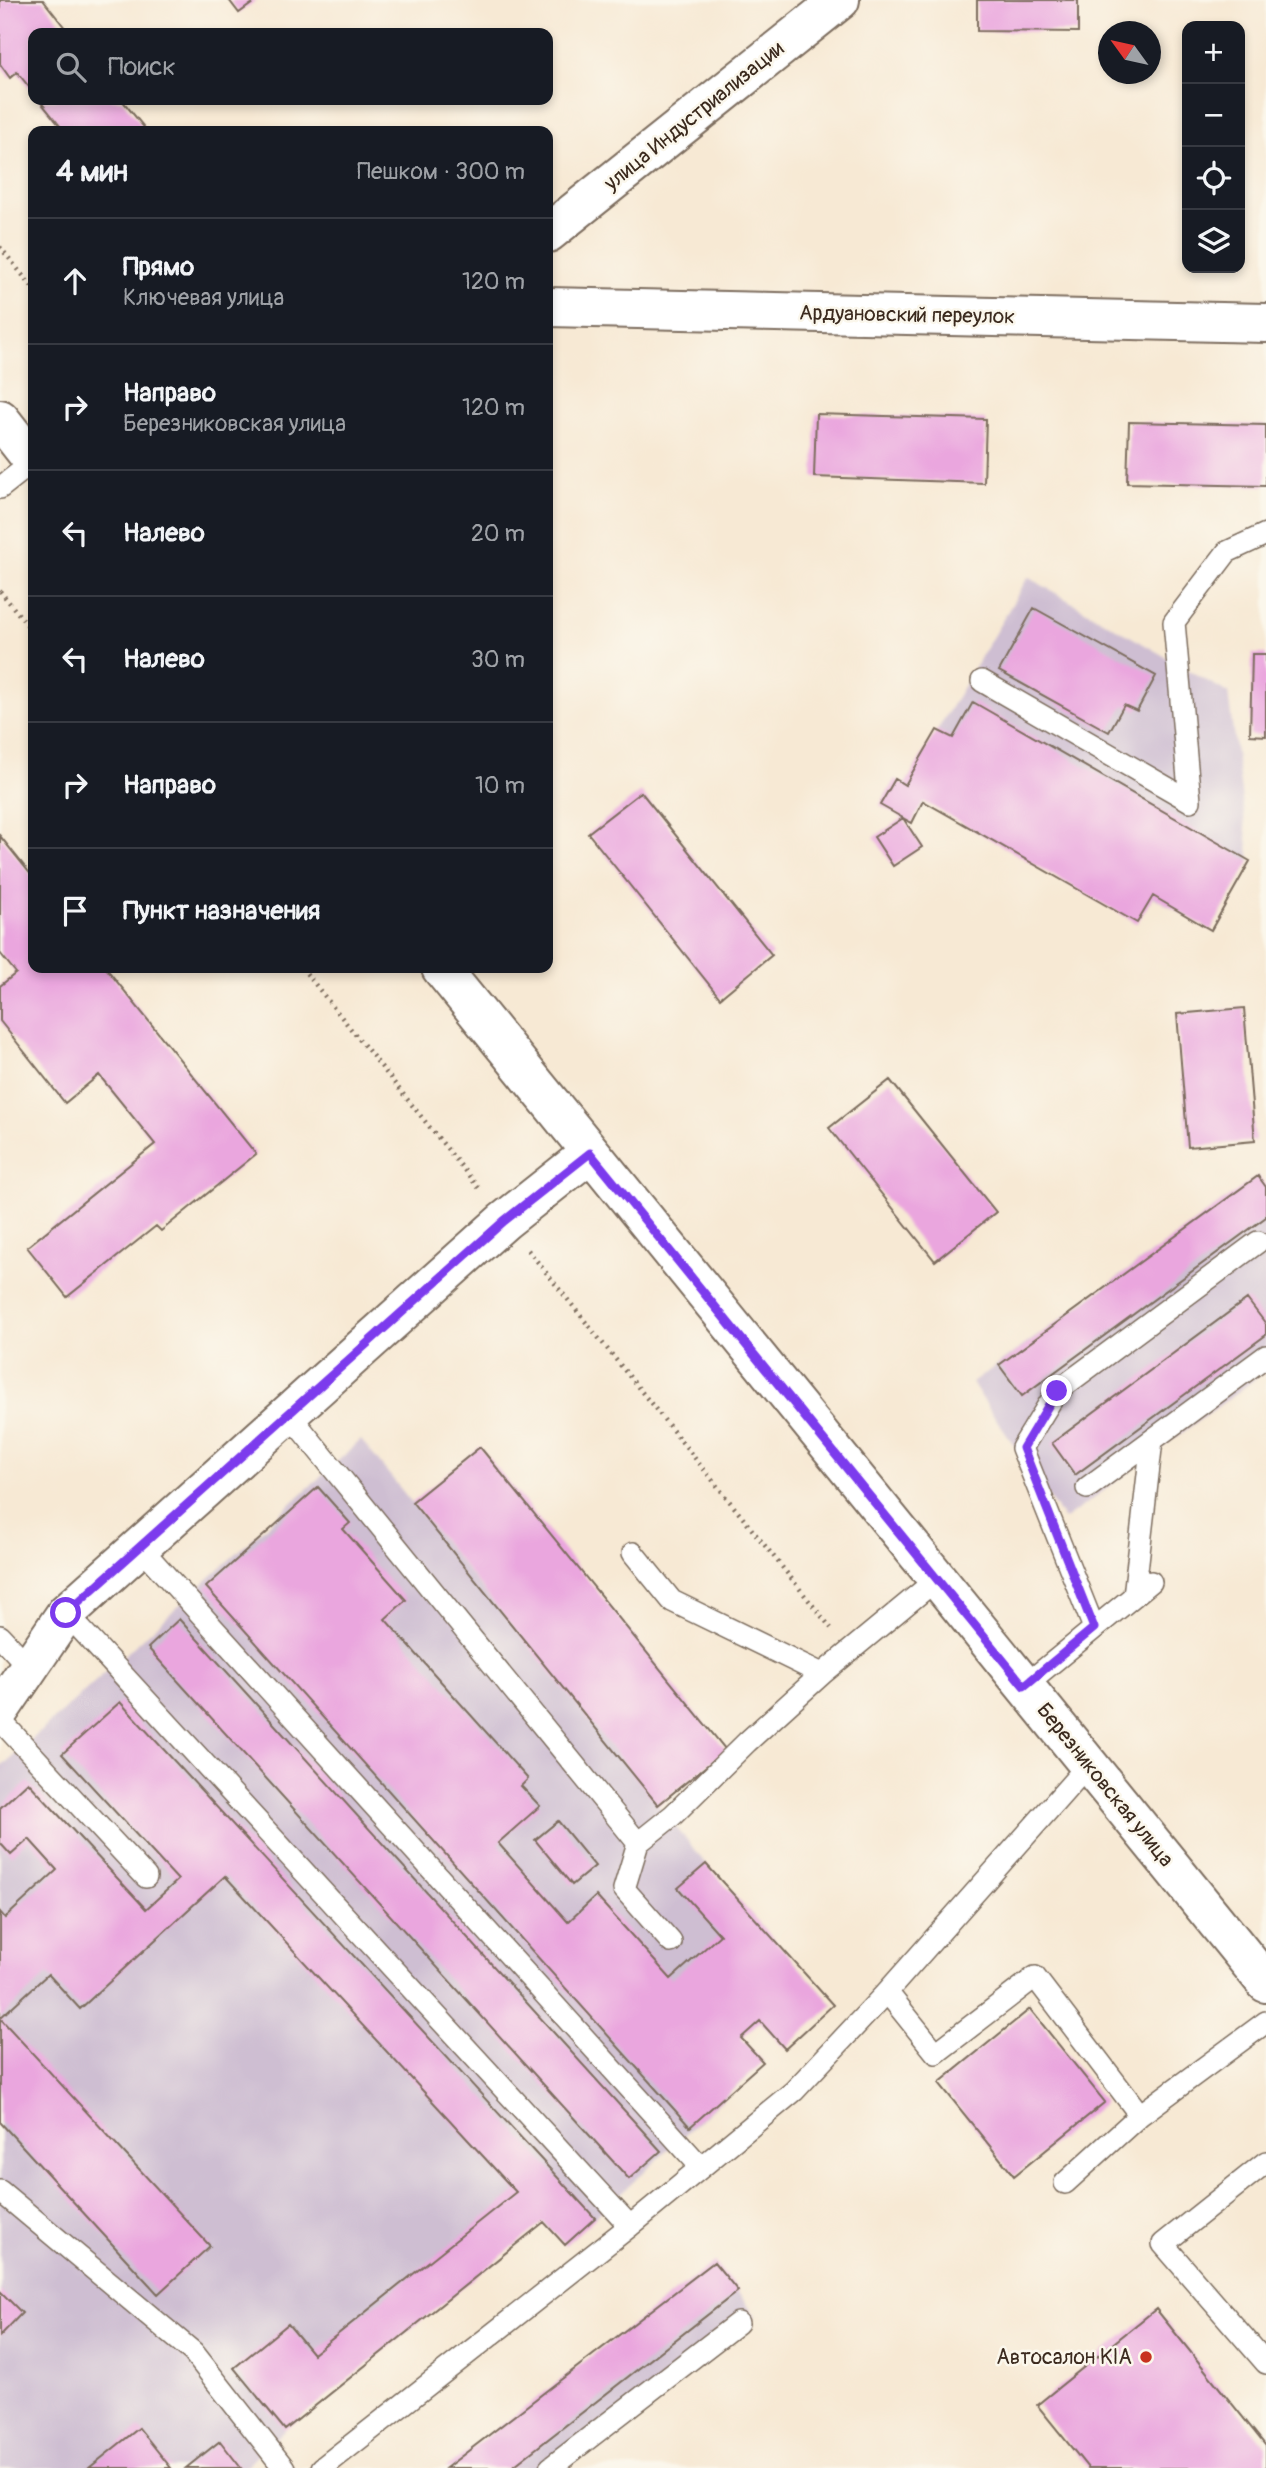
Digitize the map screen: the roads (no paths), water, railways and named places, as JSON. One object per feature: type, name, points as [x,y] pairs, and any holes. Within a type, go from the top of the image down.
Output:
[{"type":"street","name":"улица Индустриализации","points":[[553,229],[840,0]]},
{"type":"street","name":"Ардуановский переулок","points":[[553,307],[1266,323]]},
{"type":"street","points":[[0,419],[28,455]]},
{"type":"street","name":"Березниковская улица","points":[[445,973],[1266,1983]]},
{"type":"street","points":[[0,1710],[66,1613],[504,1221],[590,1153]]},
{"type":"lane","points":[[0,488],[28,465]]},
{"type":"lane","points":[[982,681],[1190,801],[1174,622],[1227,552],[1266,534]]},
{"type":"lane","points":[[1094,1628],[1023,1448],[1057,1391],[1258,1242]]},
{"type":"lane","points":[[1087,1488],[1266,1356]]},
{"type":"lane","points":[[288,1413],[638,1843]]},
{"type":"lane","points":[[1134,1596],[1152,1440]]},
{"type":"lane","points":[[139,1546],[701,2167]]},
{"type":"lane","points":[[633,1553],[672,1601],[822,1674]]},
{"type":"lane","points":[[671,1942],[624,1889],[638,1843],[673,1815],[747,1742],[822,1674],[937,1579]]},
{"type":"lane","points":[[1024,1686],[1151,1582]]},
{"type":"lane","points":[[66,1613],[630,2226]]},
{"type":"lane","points":[[0,1636],[29,1667]]},
{"type":"lane","points":[[0,1720],[146,1877]]},
{"type":"lane","points":[[321,2468],[630,2226],[794,2091],[887,1992],[1088,1765]]},
{"type":"lane","points":[[887,1992],[936,2053],[1035,1977],[1140,2115]]},
{"type":"lane","points":[[1065,2183],[1140,2115],[1266,2022]]},
{"type":"lane","points":[[1266,2162],[1163,2244],[1266,2363]]},
{"type":"lane","points":[[0,2191],[194,2352],[284,2468]]},
{"type":"lane","points":[[550,2468],[738,2323]]},
{"type":"place","name":"Автосалон KIA","points":[[1146,2357]]}]
